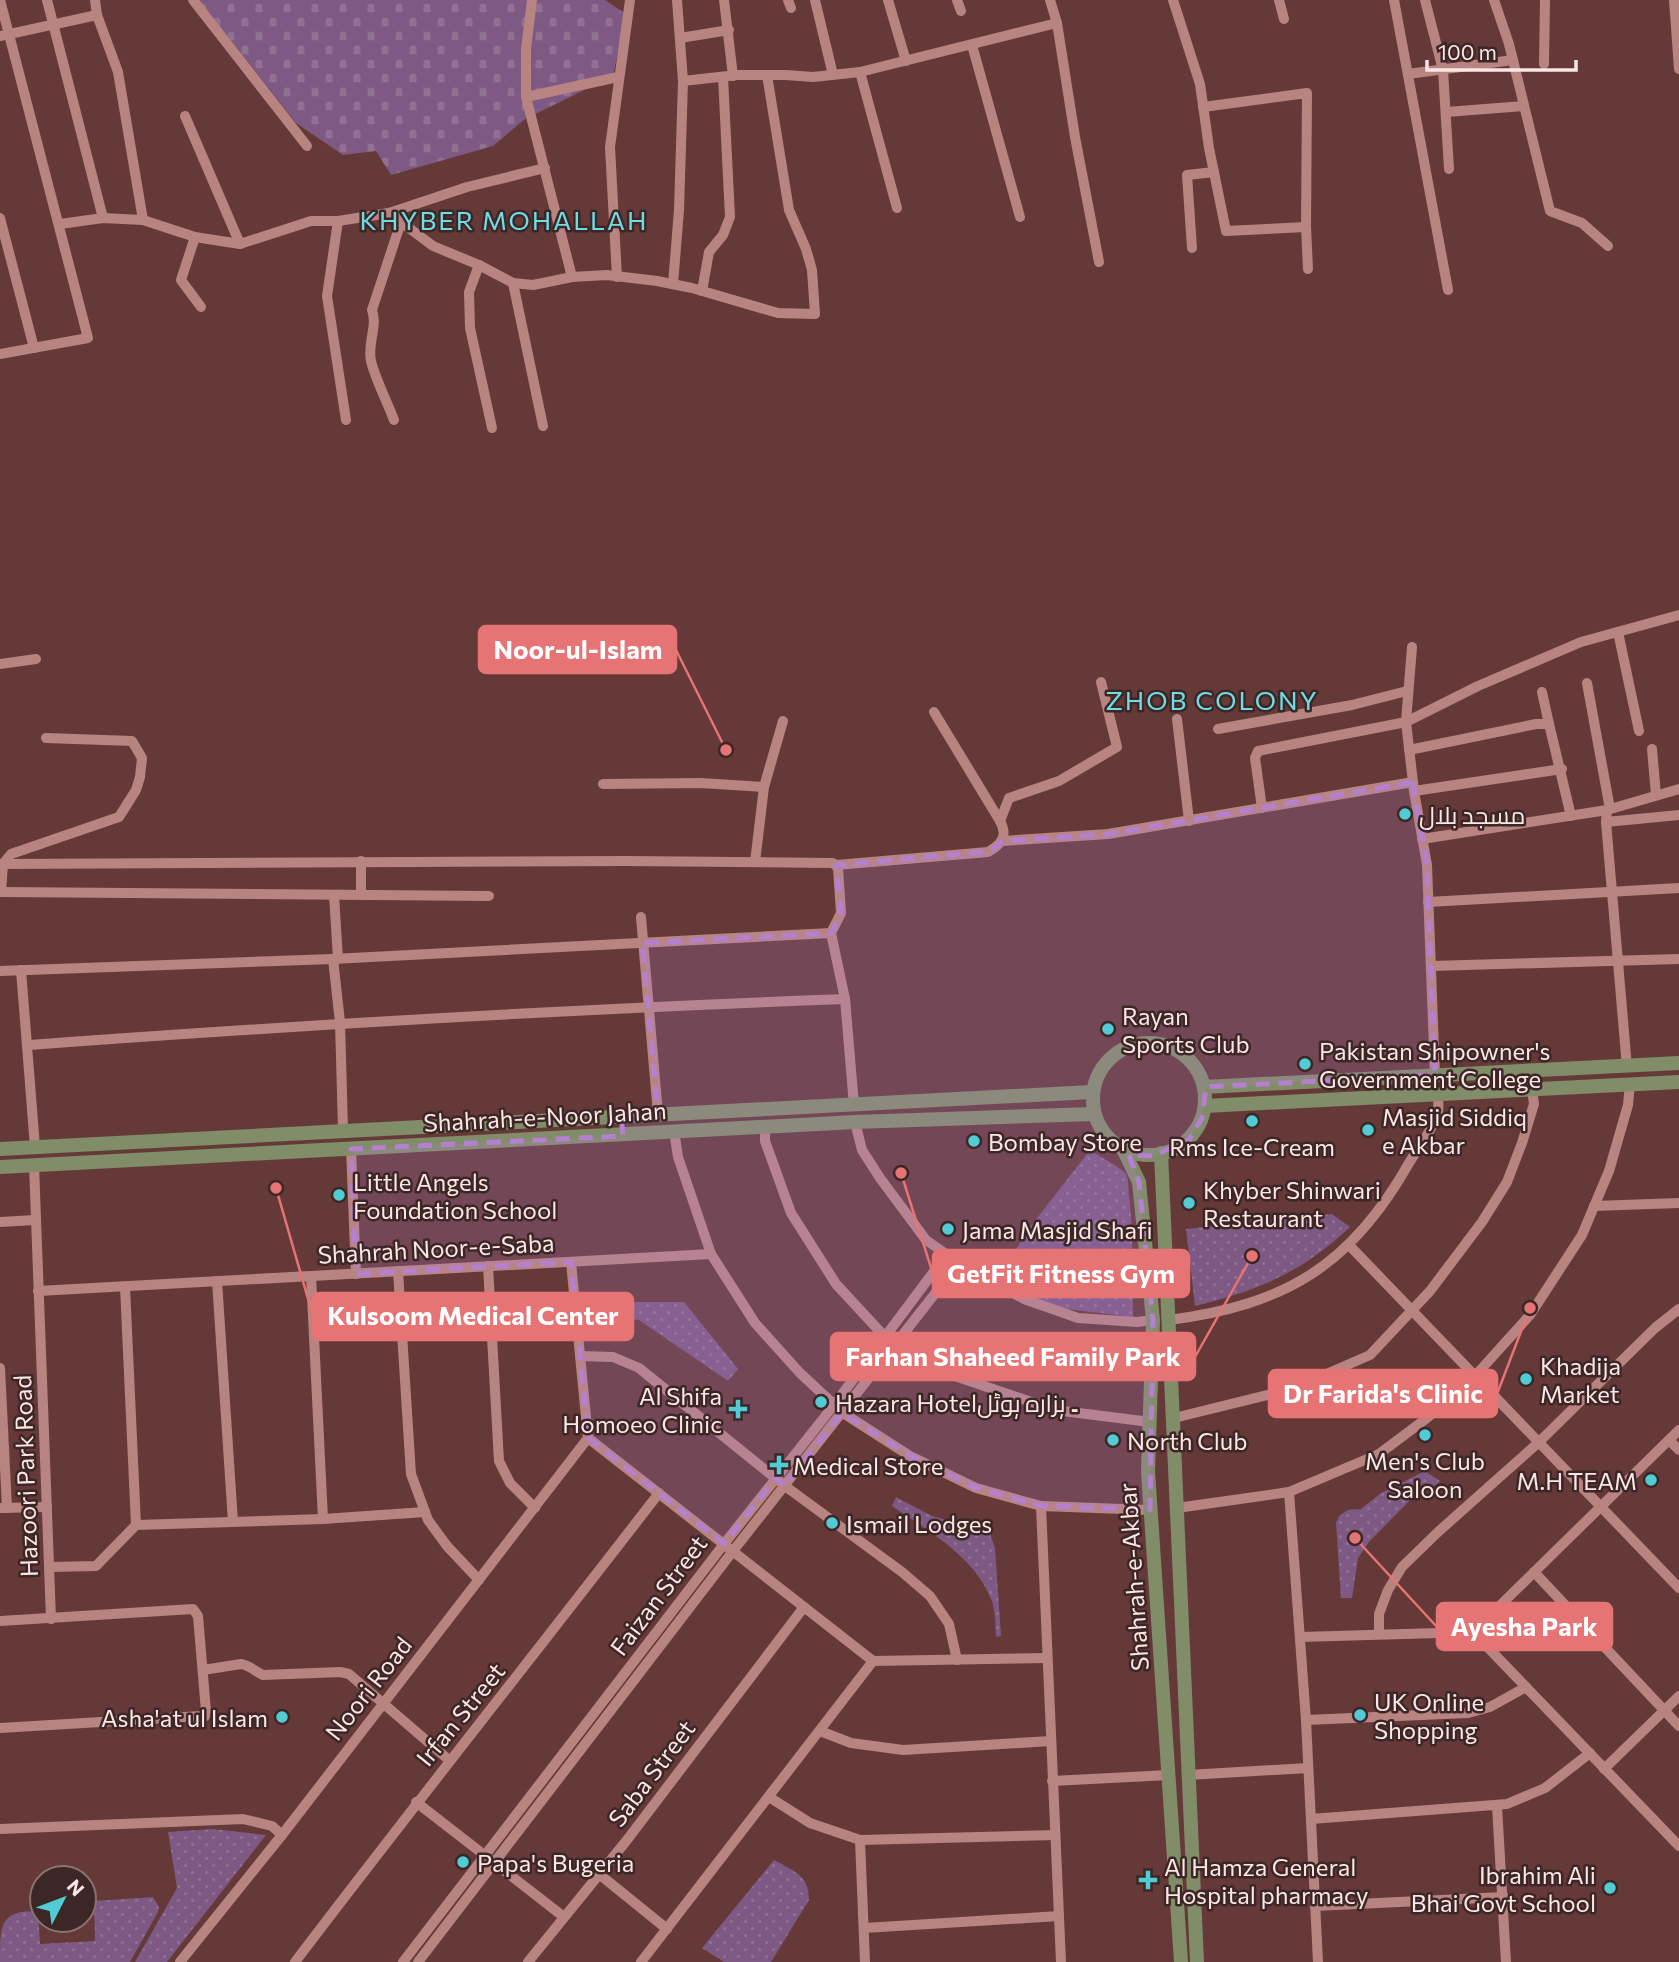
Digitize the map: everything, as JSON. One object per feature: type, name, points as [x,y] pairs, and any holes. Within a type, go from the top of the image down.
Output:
[{"type":"main road","points":[[1148,1043],[1163,1045],[1189,1060],[1199,1073],[1204,1087],[1205,1106],[1202,1118],[1189,1140],[1179,1148],[1153,1156],[1138,1155],[1124,1151],[1109,1139],[1094,1114],[1092,1092],[1093,1080],[1102,1065],[1113,1055],[1133,1045],[1148,1043]]},
{"type":"main road","points":[[1204,1087],[1679,1063]]},
{"type":"main road","points":[[1205,1106],[1679,1082]]},
{"type":"main road","name":"Shahrah-e-Noor Jahan","points":[[0,1149],[1092,1092]]},
{"type":"main road","name":"Shahrah-e-Noor Jahan","points":[[0,1167],[855,1122],[1094,1114]]},
{"type":"main road","points":[[621,1116],[623,1136]]},
{"type":"main road","points":[[177,1139],[178,1158]]},
{"type":"main road","name":"Shahrah-e-Akbar","points":[[1124,1151],[1139,1182],[1153,1320],[1148,1471],[1181,1962]]},
{"type":"main road","name":"Shahrah-e-Akbar","points":[[1161,1153],[1197,1962]]},
{"type":"street","points":[[0,0],[5,35],[60,224],[88,338],[0,354]]},
{"type":"street","points":[[47,0],[103,218]]},
{"type":"street","points":[[94,0],[118,72],[143,220]]},
{"type":"street","points":[[193,0],[307,146]]},
{"type":"street","points":[[532,0],[526,49],[526,97],[572,277]]},
{"type":"street","points":[[617,277],[610,147],[630,0]]},
{"type":"street","points":[[674,284],[683,80],[677,0]]},
{"type":"street","points":[[702,291],[709,252],[723,235],[730,218],[729,30],[724,0]]},
{"type":"street","points":[[815,0],[832,75]]},
{"type":"street","points":[[888,0],[906,61]]},
{"type":"street","points":[[1050,0],[1057,23],[1074,137],[1099,262]]},
{"type":"street","points":[[1172,0],[1200,84],[1226,231],[1306,227]]},
{"type":"street","points":[[1279,0],[1284,19]]},
{"type":"street","points":[[1394,0],[1448,290]]},
{"type":"street","points":[[1425,0],[1443,70],[1449,169]]},
{"type":"street","points":[[1494,0],[1513,60],[1550,211],[1582,223],[1608,246]]},
{"type":"street","points":[[1544,64],[1545,0]]},
{"type":"street","points":[[1674,0],[1679,69]]},
{"type":"street","points":[[5,35],[97,15]]},
{"type":"street","points":[[683,80],[767,75],[813,77],[860,72],[1057,23]]},
{"type":"street","points":[[680,38],[729,30]]},
{"type":"street","points":[[972,45],[1020,217]]},
{"type":"street","points":[[1408,74],[1513,60]]},
{"type":"street","points":[[860,72],[897,208]]},
{"type":"street","points":[[389,213],[433,246],[479,265],[513,284],[533,285],[572,277],[607,275],[674,284],[778,313],[816,314],[812,270],[789,210],[767,75]]},
{"type":"street","points":[[526,97],[618,77]]},
{"type":"street","points":[[1203,107],[1307,93],[1308,269]]},
{"type":"street","points":[[1446,112],[1524,106]]},
{"type":"street","points":[[185,116],[240,244]]},
{"type":"street","points":[[60,224],[103,218],[143,220],[195,237],[240,244],[311,221],[338,221],[389,213],[467,187],[545,168]]},
{"type":"street","points":[[1192,248],[1187,175],[1214,172]]},
{"type":"street","points":[[0,218],[34,348]]},
{"type":"street","points":[[338,221],[327,296],[346,420]]},
{"type":"street","points":[[394,420],[371,361],[370,343],[374,317],[372,310],[401,222]]},
{"type":"street","points":[[195,237],[181,280],[201,307]]},
{"type":"street","points":[[479,265],[469,292],[470,328],[492,428]]},
{"type":"street","points":[[513,284],[543,426]]},
{"type":"street","points":[[1262,808],[1255,758],[1258,751],[1406,722],[1478,686],[1581,642],[1679,615]]},
{"type":"street","points":[[1618,632],[1640,731]]},
{"type":"street","points":[[1412,647],[1406,722],[1427,865],[1435,1075]]},
{"type":"street","points":[[0,664],[36,659]]},
{"type":"street","points":[[1000,821],[1012,797],[1059,781],[1117,747],[1101,682]]},
{"type":"street","points":[[1587,683],[1608,810],[1606,822],[1627,1067]]},
{"type":"street","points":[[1218,729],[1352,705],[1407,691]]},
{"type":"street","points":[[1542,692],[1571,816]]},
{"type":"street","points":[[1,864],[362,861],[829,862],[836,865],[988,852],[1002,841],[1006,833],[934,712]]},
{"type":"street","points":[[1177,719],[1189,821]]},
{"type":"street","points":[[755,862],[764,787],[783,721]]},
{"type":"street","points":[[1409,750],[1536,724],[1549,724]]},
{"type":"street","points":[[46,738],[132,741],[142,758],[136,790],[120,817],[11,854],[1,864],[1,892],[489,896]]},
{"type":"street","points":[[1652,749],[1656,795]]},
{"type":"street","points":[[1002,841],[1108,834],[1262,808],[1562,769]]},
{"type":"street","points":[[603,784],[701,783],[764,787]]},
{"type":"street","points":[[1422,839],[1608,810],[1679,789]]},
{"type":"street","points":[[1606,822],[1679,815]]},
{"type":"street","points":[[361,895],[362,861]]},
{"type":"street","points":[[836,865],[841,913],[831,933],[845,999],[854,1105]]},
{"type":"street","points":[[1428,902],[1679,888]]},
{"type":"street","points":[[334,895],[343,1129]]},
{"type":"street","points":[[640,917],[658,1114]]},
{"type":"street","points":[[0,971],[335,959],[831,933]]},
{"type":"street","points":[[1431,967],[1679,959]]},
{"type":"street","points":[[21,970],[35,1147]]},
{"type":"street","points":[[29,1045],[340,1022],[845,999]]},
{"type":"street","points":[[1177,1507],[1289,1492],[1379,1454],[1427,1418],[1475,1376],[1530,1315],[1582,1235],[1609,1171],[1628,1105],[1630,1083]]},
{"type":"street","points":[[1174,1418],[1292,1389],[1370,1355],[1457,1258],[1507,1182],[1534,1104],[1532,1089]]},
{"type":"street","points":[[1169,1320],[1207,1315],[1258,1301],[1301,1282],[1349,1245],[1390,1197],[1438,1113],[1438,1096]]},
{"type":"street","points":[[855,1122],[862,1150],[880,1178],[926,1240],[959,1263],[1024,1299],[1078,1318],[1137,1322],[1153,1320]]},
{"type":"street","points":[[765,1127],[765,1141],[791,1213],[836,1284],[885,1337],[949,1374],[1055,1410],[1150,1422]]},
{"type":"street","points":[[674,1131],[678,1157],[711,1255],[755,1323],[800,1373],[838,1409],[910,1456],[976,1488],[1041,1506],[1150,1510]]},
{"type":"street","points":[[351,1149],[356,1273]]},
{"type":"street","name":"Hazoori Park Road","points":[[34,1165],[51,1619]]},
{"type":"street","points":[[1594,1206],[1679,1203]]},
{"type":"street","points":[[0,1222],[35,1220]]},
{"type":"street","points":[[1349,1245],[1679,1588]]},
{"type":"street","name":"Faizan Street","points":[[838,1409],[885,1337],[947,1254]]},
{"type":"street","name":"Shahrah Noor-e-Saba","points":[[38,1291],[711,1255]]},
{"type":"street","points":[[571,1262],[588,1438],[873,1661],[1047,1658]]},
{"type":"street","name":"Faizan Street","points":[[403,1962],[838,1409],[896,1343],[959,1263]]},
{"type":"street","points":[[488,1266],[499,1461],[510,1483],[535,1508]]},
{"type":"street","points":[[398,1271],[411,1474],[425,1512],[447,1546],[479,1580]]},
{"type":"street","points":[[311,1276],[323,1519]]},
{"type":"street","points":[[217,1281],[233,1522]]},
{"type":"street","points":[[125,1287],[136,1524]]},
{"type":"street","points":[[1379,1634],[1379,1614],[1388,1590],[1402,1567],[1437,1532],[1539,1443],[1608,1372],[1679,1310]]},
{"type":"street","points":[[580,1356],[613,1357],[639,1368],[780,1482],[902,1572],[930,1596],[949,1624],[957,1660]]},
{"type":"street","points":[[0,1368],[3,1508],[47,1507]]},
{"type":"street","points":[[1300,1637],[1472,1632],[1679,1430]]},
{"type":"street","name":"Noori Road","points":[[180,1962],[282,1835],[588,1438]]},
{"type":"street","points":[[1669,1440],[1679,1450]]},
{"type":"street","points":[[1289,1492],[1306,1720],[1318,1962]]},
{"type":"street","name":"Irfan Street","points":[[295,1962],[416,1802],[659,1493]]},
{"type":"street","points":[[1041,1506],[1061,1962]]},
{"type":"street","points":[[49,1567],[96,1566],[136,1524],[323,1519],[425,1512]]},
{"type":"street","name":"Faizan Street","points":[[418,1962],[495,1863],[728,1548]]},
{"type":"street","points":[[1534,1572],[1679,1726]]},
{"type":"street","name":"Saba Street","points":[[528,1962],[804,1607]]},
{"type":"street","points":[[0,1621],[193,1609],[198,1616],[206,1711],[205,1716],[0,1728]]},
{"type":"street","points":[[1472,1632],[1679,1846]]},
{"type":"street","points":[[641,1962],[873,1661]]},
{"type":"street","points":[[203,1671],[246,1664],[256,1673],[263,1675],[340,1672],[349,1674],[449,1760]]},
{"type":"street","points":[[1306,1720],[1468,1713],[1490,1707],[1525,1687]]},
{"type":"street","points":[[1604,1769],[1679,1696]]},
{"type":"street","points":[[820,1731],[851,1743],[903,1750],[1051,1741]]},
{"type":"street","points":[[1311,1819],[1497,1806],[1545,1788],[1590,1753]]},
{"type":"street","points":[[1188,1775],[1308,1768]]},
{"type":"street","points":[[1052,1781],[1169,1775]]},
{"type":"street","points":[[769,1797],[810,1823],[860,1840],[1055,1835]]},
{"type":"street","points":[[416,1802],[564,1917]]},
{"type":"street","points":[[1497,1806],[1506,1962]]},
{"type":"street","points":[[0,1829],[243,1819],[272,1826],[282,1835]]},
{"type":"street","points":[[860,1840],[865,1962]]},
{"type":"street","points":[[599,1874],[667,1929]]},
{"type":"street","points":[[1315,1906],[1504,1897]]},
{"type":"street","points":[[864,1928],[1059,1916]]},
{"type":"highlighted area","points":[[1413,782],[1427,865],[1435,1075],[1206,1087],[1202,1118],[1189,1140],[1153,1156],[1129,1155],[1139,1182],[1153,1320],[1150,1510],[1041,1506],[976,1488],[910,1456],[842,1413],[785,1486],[776,1478],[724,1544],[588,1438],[571,1262],[356,1274],[351,1149],[623,1136],[621,1116],[658,1114],[642,943],[831,933],[841,913],[836,865],[991,851],[1002,841],[1108,834]]},
{"type":"green space","points":[[199,0],[605,0],[626,14],[613,76],[525,119],[493,146],[391,175],[376,151],[343,155],[296,123]]},
{"type":"green space","points":[[1090,1150],[1127,1176],[1132,1226],[1133,1317],[1067,1309],[1030,1297],[996,1280],[1031,1226]]},
{"type":"green space","points":[[1332,1214],[1350,1227],[1314,1256],[1259,1286],[1195,1306],[1186,1229]]},
{"type":"green space","points":[[594,1302],[684,1302],[738,1369],[728,1381],[639,1320],[593,1314]]},
{"type":"green space","points":[[1425,1471],[1440,1481],[1430,1490],[1426,1487],[1420,1490],[1369,1542],[1358,1558],[1352,1598],[1341,1598],[1336,1522],[1340,1515],[1348,1510],[1361,1509],[1381,1493]]},
{"type":"green space","points":[[896,1497],[930,1515],[990,1534],[995,1548],[1001,1636],[996,1637],[995,1613],[991,1599],[973,1570],[949,1546],[892,1506]]},
{"type":"green space","points":[[213,1829],[266,1835],[167,1962],[135,1962],[177,1888],[168,1832]]},
{"type":"green space","points":[[774,1860],[803,1879],[809,1900],[771,1962],[724,1962],[702,1948]]},
{"type":"green space","points":[[153,1897],[159,1907],[130,1962],[0,1962],[2,1929],[9,1917],[28,1912],[28,1934],[39,1934],[40,1944],[95,1941],[95,1934],[98,1934],[98,1901]]},
{"type":"place","name":"Noor-ul-Islam","points":[[726,750]]},
{"type":"place","name":"مسجد بلال","points":[[1405,814]]},
{"type":"place","name":"Rayan Sports Club","points":[[1108,1029]]},
{"type":"place","name":"Pakistan Shipowner's Government College","points":[[1305,1064]]},
{"type":"place","name":"Rms Ice-Cream","points":[[1252,1121]]},
{"type":"place","name":"Masjid Siddiq e Akbar","points":[[1368,1130]]},
{"type":"place","name":"Bombay Store","points":[[974,1141]]},
{"type":"place","name":"GetFit Fitness Gym","points":[[901,1173]]},
{"type":"place","name":"Kulsoom Medical Center","points":[[276,1188]]},
{"type":"place","name":"Little Angels Foundation School","points":[[339,1195]]},
{"type":"place","name":"Khyber Shinwari Restaurant","points":[[1189,1203]]},
{"type":"place","name":"Jama Masjid Shafi","points":[[948,1229]]},
{"type":"place","name":"Farhan Shaheed Family Park","points":[[1252,1256]]},
{"type":"place","name":"Dr Farida's Clinic","points":[[1530,1308]]},
{"type":"place","name":"Khadija Market","points":[[1526,1379]]},
{"type":"place","name":"Hazara Hotel۔ ہزارہ ہوٹل","points":[[821,1402]]},
{"type":"place","name":"Al Shifa Homoeo Clinic","points":[[738,1409]]},
{"type":"place","name":"Men's Club Saloon","points":[[1425,1435]]},
{"type":"place","name":"North Club","points":[[1113,1440]]},
{"type":"place","name":"Medical Store","points":[[779,1465]]},
{"type":"place","name":"M.H TEAM","points":[[1651,1480]]},
{"type":"place","name":"Ismail Lodges","points":[[832,1523]]},
{"type":"place","name":"Ayesha Park","points":[[1355,1538]]},
{"type":"place","name":"UK Online Shopping","points":[[1360,1715]]},
{"type":"place","name":"Asha'at ul Islam","points":[[282,1717]]},
{"type":"place","name":"Papa's Bugeria","points":[[463,1862]]},
{"type":"place","name":"Al Hamza General Hospital pharmacy","points":[[1148,1880]]},
{"type":"place","name":"Ibrahim Ali Bhai Govt School","points":[[1610,1888]]},
{"type":"district","name":"KHYBER MOHALLAH","points":[[504,219]]},
{"type":"district","name":"ZHOB COLONY","points":[[1212,699]]}]
